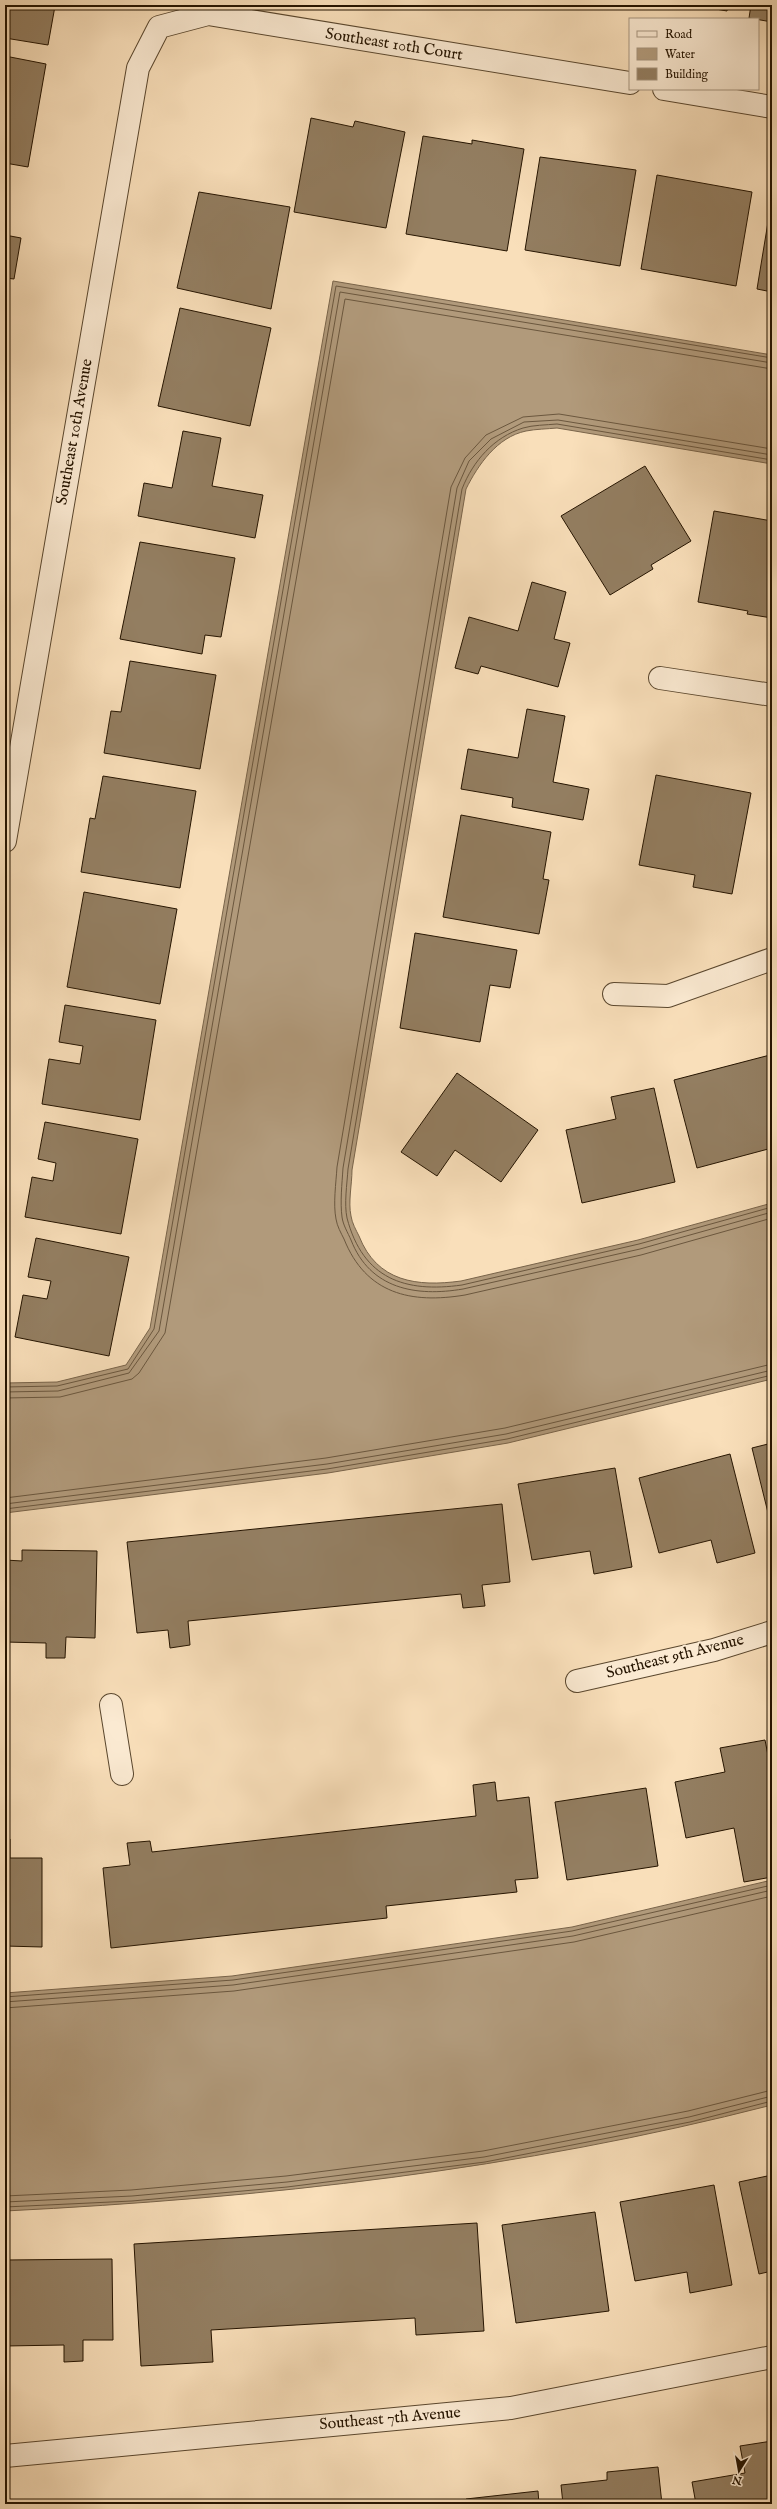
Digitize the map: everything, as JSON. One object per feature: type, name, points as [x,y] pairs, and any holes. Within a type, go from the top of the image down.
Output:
[{"type":"street","name":"Southeast 10th Court","points":[[159,27],[208,14],[629,84]]},
{"type":"street","name":"Southeast 10th Avenue","points":[[5,841],[138,68],[159,27]]},
{"type":"street","points":[[670,90],[772,107]]},
{"type":"street","points":[[660,678],[772,695]]},
{"type":"street","points":[[614,994],[668,996],[772,959]]},
{"type":"street","name":"Southeast 9th Avenue","points":[[577,1681],[714,1650],[772,1632]]},
{"type":"street","points":[[111,1705],[122,1774]]},
{"type":"street","name":"Southeast 7th Avenue","points":[[5,2456],[511,2408],[772,2357]]},
{"type":"water","points":[[333,281],[772,355],[772,464],[557,428],[538,429],[516,434],[497,446],[476,471],[466,489],[352,1170],[350,1211],[354,1226],[367,1251],[376,1263],[388,1272],[400,1278],[414,1282],[445,1283],[461,1281],[638,1240],[772,1203],[772,1379],[508,1443],[328,1473],[5,1513],[5,1383],[57,1382],[126,1365],[150,1328]]},
{"type":"water","points":[[772,1880],[772,2105],[677,2128],[582,2147],[487,2164],[391,2178],[199,2198],[5,2211],[5,1993],[232,1976],[572,1927]]},
{"type":"building","points":[[5,5],[55,6],[48,45],[5,38]]},
{"type":"building","points":[[693,5],[728,5],[727,11]]},
{"type":"building","points":[[751,5],[772,5],[772,22],[759,20],[759,18],[749,18]]},
{"type":"building","points":[[5,56],[46,64],[28,167],[5,163]]},
{"type":"building","points":[[311,118],[353,127],[355,121],[405,132],[386,228],[294,212]]},
{"type":"building","points":[[423,136],[472,144],[472,140],[524,149],[507,251],[406,234]]},
{"type":"building","points":[[540,157],[636,170],[620,266],[525,250]]},
{"type":"building","points":[[657,175],[752,192],[736,286],[641,269]]},
{"type":"building","points":[[5,184],[7,185],[5,199]]},
{"type":"building","points":[[199,192],[290,207],[271,309],[177,288]]},
{"type":"building","points":[[769,216],[772,217],[772,292],[757,289]]},
{"type":"building","points":[[5,235],[21,238],[14,279],[5,278]]},
{"type":"building","points":[[180,308],[271,328],[250,426],[158,406]]},
{"type":"building","points":[[183,431],[221,438],[212,486],[263,495],[255,538],[138,516],[144,483],[172,488]]},
{"type":"building","points":[[645,466],[691,541],[651,565],[653,569],[610,595],[561,516]]},
{"type":"building","points":[[714,511],[772,521],[772,618],[747,614],[748,611],[698,602]]},
{"type":"building","points":[[140,542],[235,558],[221,637],[205,635],[202,654],[120,639]]},
{"type":"building","points":[[532,582],[566,592],[554,639],[570,643],[558,687],[481,666],[478,674],[455,668],[469,617],[518,631]]},
{"type":"building","points":[[130,661],[216,675],[200,769],[104,753],[111,711],[121,712]]},
{"type":"building","points":[[527,709],[565,716],[553,782],[589,789],[583,820],[512,807],[513,798],[461,789],[468,749],[518,758]]},
{"type":"building","points":[[656,775],[751,793],[732,894],[693,887],[695,875],[639,865]]},
{"type":"building","points":[[103,776],[196,791],[180,888],[81,872],[90,818],[95,819]]},
{"type":"building","points":[[461,815],[551,832],[543,879],[549,880],[539,934],[443,917]]},
{"type":"building","points":[[84,892],[177,909],[160,1004],[67,987]]},
{"type":"building","points":[[415,933],[517,950],[510,988],[490,985],[480,1042],[400,1028]]},
{"type":"building","points":[[65,1005],[156,1020],[140,1120],[42,1104],[49,1059],[80,1064],[83,1046],[59,1042]]},
{"type":"building","points":[[770,1055],[772,1148],[697,1168],[674,1080]]},
{"type":"building","points":[[457,1073],[538,1130],[501,1182],[455,1150],[437,1176],[401,1152]]},
{"type":"building","points":[[654,1088],[675,1182],[582,1203],[566,1130],[616,1119],[611,1097]]},
{"type":"building","points":[[45,1122],[138,1139],[121,1234],[25,1217],[32,1177],[53,1181],[56,1163],[38,1159]]},
{"type":"building","points":[[36,1238],[129,1257],[109,1356],[15,1337],[23,1295],[47,1299],[51,1281],[28,1277]]},
{"type":"building","points":[[772,1443],[772,1529],[752,1448]]},
{"type":"building","points":[[730,1454],[755,1553],[717,1563],[711,1540],[659,1553],[639,1478]]},
{"type":"building","points":[[615,1468],[632,1567],[594,1574],[590,1551],[532,1560],[518,1484]]},
{"type":"building","points":[[502,1504],[510,1582],[482,1585],[485,1606],[463,1608],[461,1594],[188,1621],[190,1645],[170,1648],[168,1630],[137,1633],[127,1542]]},
{"type":"building","points":[[22,1550],[97,1551],[95,1638],[66,1637],[65,1658],[46,1658],[46,1643],[5,1642],[5,1560],[22,1561]]},
{"type":"building","points":[[765,1740],[772,1776],[772,1877],[744,1882],[734,1828],[686,1838],[675,1782],[725,1772],[720,1748]]},
{"type":"building","points":[[495,1782],[497,1801],[529,1797],[538,1878],[515,1880],[517,1892],[386,1906],[387,1918],[111,1948],[103,1868],[130,1865],[127,1843],[150,1841],[152,1852],[476,1816],[473,1785]]},
{"type":"building","points":[[646,1788],[658,1866],[567,1880],[555,1802]]},
{"type":"building","points":[[5,1839],[10,1839],[10,1858],[42,1858],[42,1947],[5,1946]]},
{"type":"building","points":[[772,2175],[772,2271],[759,2274],[739,2182]]},
{"type":"building","points":[[714,2185],[732,2285],[690,2293],[687,2272],[635,2281],[620,2202]]},
{"type":"building","points":[[595,2212],[609,2311],[516,2323],[502,2225]]},
{"type":"building","points":[[477,2223],[484,2331],[416,2335],[415,2318],[211,2330],[213,2362],[141,2366],[134,2244]]},
{"type":"building","points":[[112,2259],[113,2340],[83,2340],[83,2361],[64,2362],[64,2345],[5,2346],[5,2260]]},
{"type":"building","points":[[772,2441],[772,2504],[696,2504],[692,2482],[745,2473],[740,2446]]},
{"type":"building","points":[[658,2467],[662,2504],[563,2504],[561,2485],[607,2480],[607,2472]]},
{"type":"building","points":[[538,2491],[539,2504],[467,2504],[466,2499]]}]
